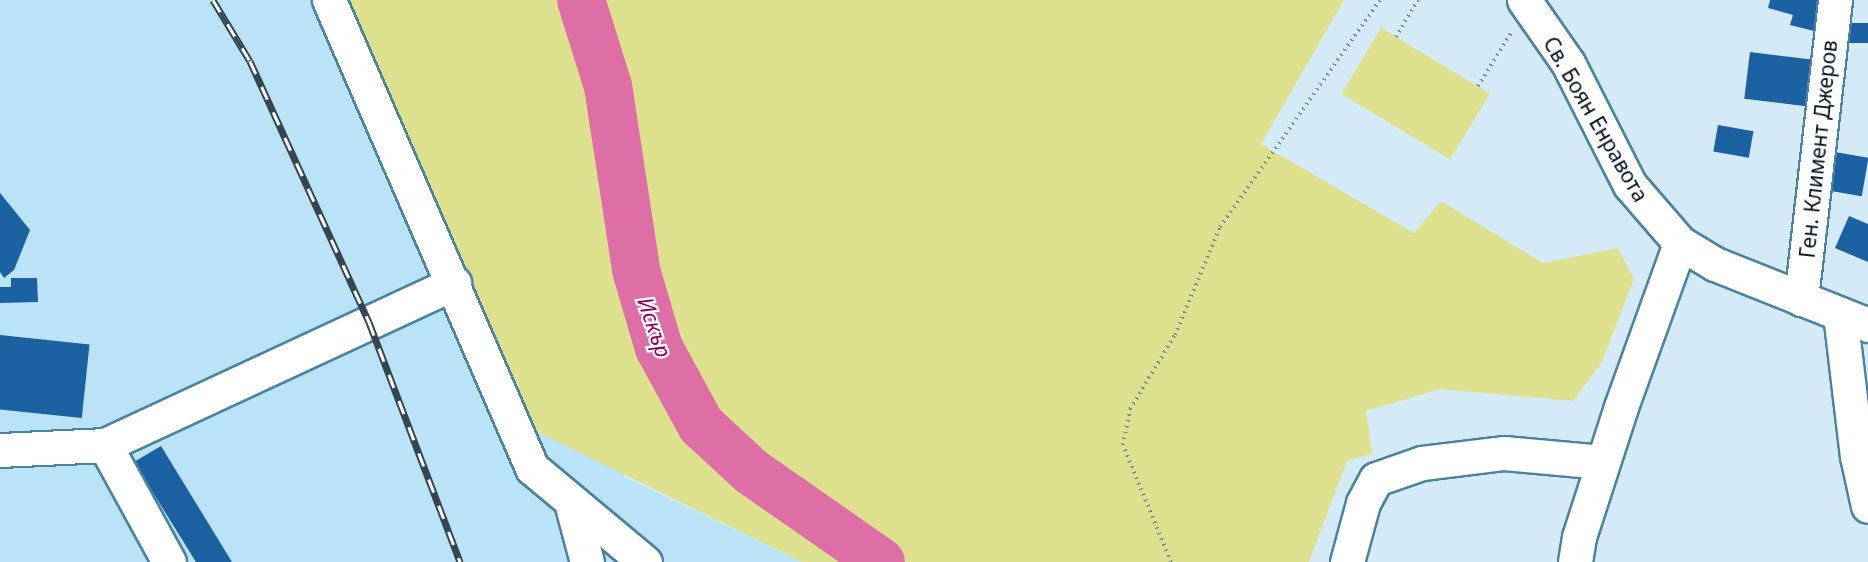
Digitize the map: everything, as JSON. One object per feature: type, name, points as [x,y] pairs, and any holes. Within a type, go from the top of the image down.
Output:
[{"type":"street","points":[[329,0],[454,283],[532,468],[645,562]]},
{"type":"street","name":"Ген. Климент Джеров","points":[[1801,299],[1834,0]]},
{"type":"street","name":"Св. Боян Енравота","points":[[1526,3],[1568,63],[1630,185],[1680,243],[1715,264],[1854,320]]},
{"type":"street","points":[[1575,562],[1604,462],[1680,243]]},
{"type":"street","points":[[0,450],[105,445],[454,283]]},
{"type":"street","points":[[1854,320],[1857,456],[1868,506]]},
{"type":"street","points":[[105,445],[169,562]]},
{"type":"street","points":[[1347,562],[1363,503],[1376,479],[1422,464],[1504,453],[1604,462]]},
{"type":"street","points":[[571,502],[587,562]]},
{"type":"path","points":[[1171,562],[1123,445],[1130,409],[1175,335],[1220,227],[1380,0]]},
{"type":"path","points":[[1396,37],[1418,0]]},
{"type":"path","points":[[1478,86],[1526,3]]},
{"type":"shaded area","points":[[0,0],[432,0],[625,477],[802,562],[0,562]]},
{"type":"green space","points":[[343,0],[1344,0],[1261,144],[1414,233],[1441,201],[1543,263],[1618,248],[1634,279],[1602,362],[1573,401],[1440,389],[1366,411],[1372,454],[1347,461],[1309,562],[802,562],[526,426]]},
{"type":"green space","points":[[1381,28],[1490,93],[1450,159],[1341,94]]},
{"type":"building","points":[[1770,0],[1822,0],[1814,31],[1790,25],[1793,15],[1768,8]]},
{"type":"building","points":[[1849,23],[1868,23],[1868,43],[1849,43]]},
{"type":"building","points":[[1750,52],[1812,60],[1806,106],[1744,99]]},
{"type":"building","points":[[1718,125],[1753,131],[1749,158],[1713,152]]},
{"type":"building","points":[[1835,152],[1868,158],[1862,196],[1828,190]]},
{"type":"building","points":[[0,193],[30,230],[14,270],[4,278],[0,272]]},
{"type":"building","points":[[1849,216],[1868,224],[1868,262],[1835,248]]},
{"type":"building","points":[[11,278],[37,278],[38,302],[0,303],[0,287],[11,287]]},
{"type":"building","points":[[0,335],[90,344],[82,418],[0,409]]},
{"type":"building","points":[[161,446],[232,562],[196,562],[134,462]]},
{"type":"waterway","name":"Искър","points":[[581,0],[608,86],[636,270],[659,348],[701,425],[752,472],[881,562]]},
{"type":"railway","points":[[213,0],[250,61],[369,322],[460,562]]}]
